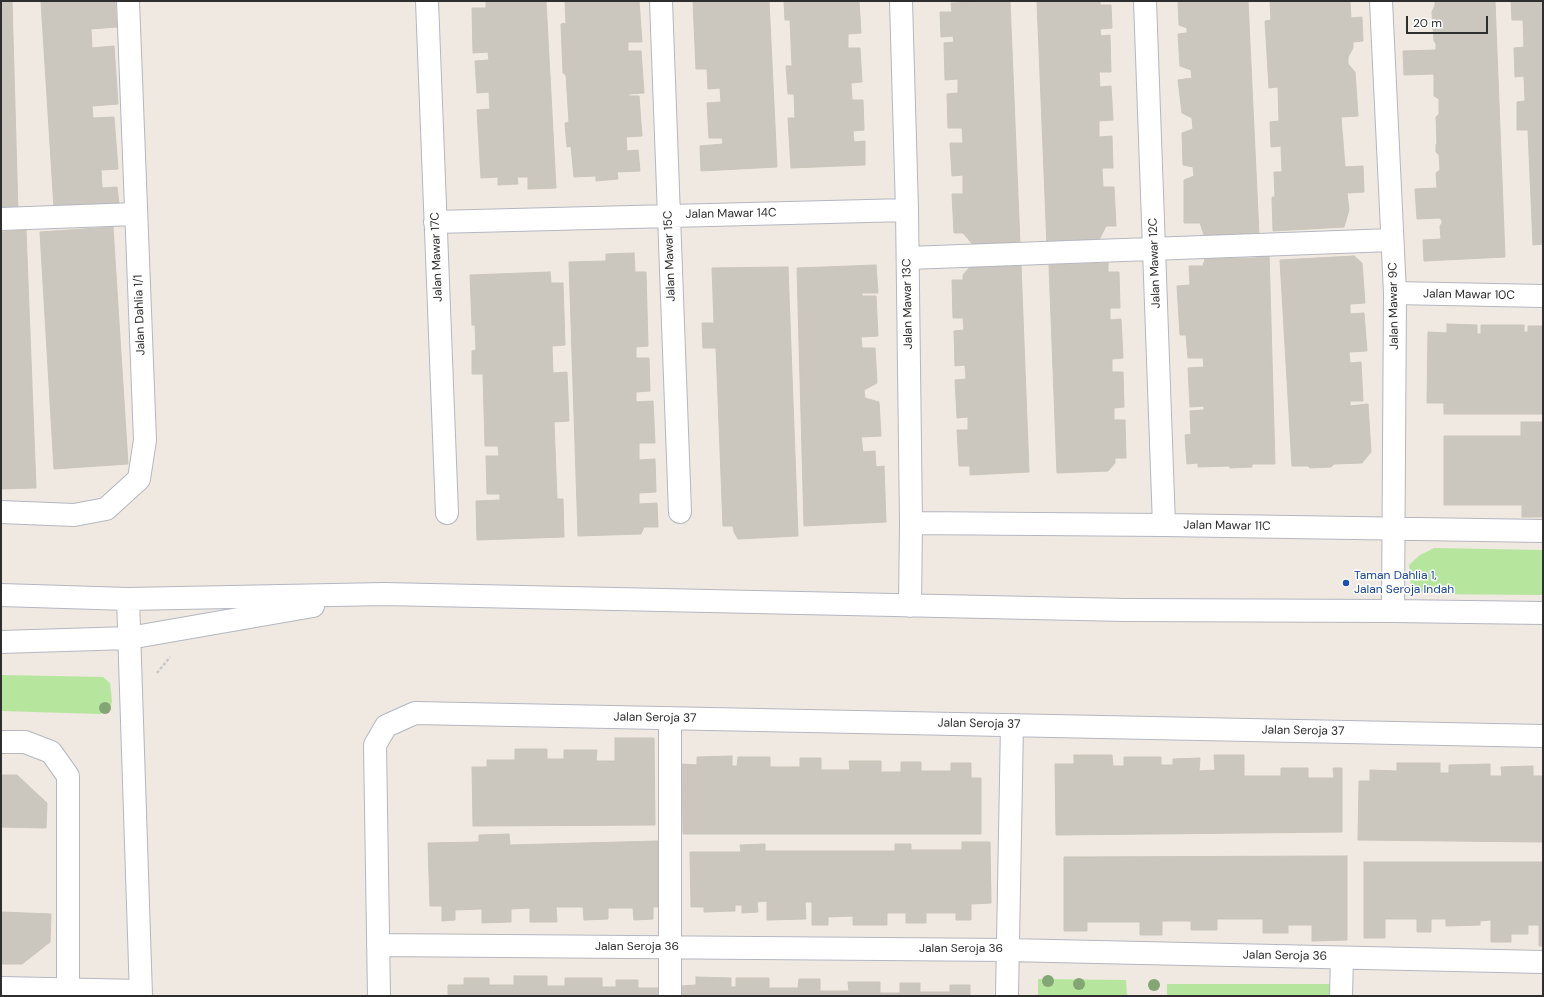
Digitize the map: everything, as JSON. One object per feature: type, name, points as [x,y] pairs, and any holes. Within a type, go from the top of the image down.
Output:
[{"type":"street","name":"Jalan Dahlia 1/1","points":[[1,512],[74,515],[106,509],[139,479],[145,440],[128,1]]},
{"type":"street","name":"Jalan Mawar 17C","points":[[427,1],[446,513]]},
{"type":"street","name":"Jalan Mawar 15C","points":[[661,1],[680,512]]},
{"type":"street","name":"Jalan Mawar 13C","points":[[901,1],[908,258],[911,523],[910,606]]},
{"type":"street","name":"Jalan Mawar 12C","points":[[1145,1],[1164,525]]},
{"type":"street","name":"Jalan Mawar 9C","points":[[1381,1],[1395,294],[1393,611]]},
{"type":"street","name":"Jalan Mawar 14C","points":[[435,222],[907,210]]},
{"type":"street","points":[[1,219],[136,214]]},
{"type":"street","points":[[908,258],[1392,240]]},
{"type":"street","name":"Jalan Mawar 10C","points":[[1395,294],[1543,296]]},
{"type":"street","name":"Jalan Mawar 11C","points":[[911,523],[1164,525],[1394,530],[1543,531]]},
{"type":"street","points":[[1,642],[129,638],[384,594]]},
{"type":"street","points":[[1,595],[128,598],[384,594],[1133,610],[1543,613]]},
{"type":"street","points":[[1,988],[68,989],[141,993],[128,598]]},
{"type":"street","name":"Jalan Seroja 37","points":[[378,945],[375,745],[386,726],[415,713],[1543,736]]},
{"type":"street","points":[[670,718],[670,996]]},
{"type":"street","points":[[1008,996],[1012,725]]},
{"type":"street","points":[[1,742],[25,742],[51,752],[68,776],[68,989]]},
{"type":"street","points":[[378,945],[379,996]]},
{"type":"street","name":"Jalan Seroja 36","points":[[378,945],[1008,950],[1543,962]]},
{"type":"street","points":[[1341,996],[1342,958]]},
{"type":"green space","points":[[1434,548],[1543,550],[1543,595],[1425,594],[1411,586],[1409,565],[1420,555]]},
{"type":"green space","points":[[1,675],[103,677],[110,683],[112,701],[110,710],[100,714],[1,711]]},
{"type":"green space","points":[[1038,979],[1126,980],[1127,996],[1038,996]]},
{"type":"green space","points":[[1167,984],[1334,984],[1334,996],[1167,996]]},
{"type":"building","points":[[1,1],[12,1],[18,212],[1,213]]},
{"type":"building","points":[[41,1],[115,1],[117,27],[91,29],[92,48],[114,46],[118,104],[92,106],[93,118],[114,117],[118,169],[101,170],[102,188],[117,187],[119,204],[54,208]]},
{"type":"building","points":[[486,1],[546,1],[556,188],[528,189],[528,177],[517,177],[518,184],[498,185],[498,177],[481,178],[477,110],[490,109],[489,92],[477,93],[475,61],[489,60],[488,52],[473,53],[472,8],[486,8]]},
{"type":"building","points":[[565,1],[639,1],[642,42],[628,42],[628,51],[641,51],[644,93],[629,94],[629,96],[639,96],[642,136],[626,137],[627,151],[638,150],[640,171],[617,172],[618,179],[596,181],[596,176],[574,177],[571,146],[567,147],[565,123],[569,122],[566,75],[563,73],[561,24],[566,23]]},
{"type":"building","points":[[693,1],[769,1],[777,167],[701,171],[700,146],[723,144],[722,138],[709,138],[707,103],[721,102],[720,88],[708,89],[707,69],[696,69]]},
{"type":"building","points":[[784,1],[859,1],[861,33],[848,34],[848,48],[860,48],[862,82],[851,83],[852,100],[863,100],[864,130],[853,131],[854,142],[865,141],[865,165],[791,168],[788,118],[795,118],[794,94],[788,94],[786,66],[792,66],[790,20],[785,20]]},
{"type":"building","points":[[1010,1],[1020,244],[974,246],[963,233],[954,233],[952,194],[963,194],[963,175],[952,176],[950,143],[963,143],[962,128],[948,128],[947,94],[958,93],[958,79],[945,80],[944,43],[954,42],[953,36],[941,37],[940,12],[952,12],[951,3]]},
{"type":"building","points":[[1037,1],[1100,1],[1100,5],[1111,5],[1112,28],[1100,29],[1101,36],[1110,35],[1111,72],[1099,72],[1100,87],[1111,86],[1113,120],[1099,121],[1099,137],[1112,136],[1113,168],[1102,168],[1103,187],[1114,187],[1116,226],[1106,226],[1097,244],[1047,246]]},
{"type":"building","points":[[1248,1],[1259,235],[1205,238],[1200,223],[1184,223],[1184,180],[1194,176],[1193,167],[1183,165],[1182,133],[1193,129],[1192,118],[1182,113],[1178,80],[1192,78],[1191,70],[1180,66],[1178,34],[1187,33],[1187,28],[1179,25],[1178,2]]},
{"type":"building","points":[[1270,1],[1350,1],[1351,18],[1362,17],[1363,41],[1353,42],[1353,48],[1348,57],[1348,64],[1355,72],[1358,116],[1341,117],[1345,167],[1363,166],[1364,192],[1347,193],[1349,210],[1344,227],[1273,231],[1272,197],[1275,197],[1274,172],[1282,172],[1281,146],[1271,147],[1270,122],[1279,121],[1278,87],[1269,88],[1265,21],[1271,20]]},
{"type":"building","points":[[1435,1],[1495,1],[1505,257],[1424,261],[1423,240],[1441,239],[1440,226],[1442,220],[1439,218],[1417,219],[1415,189],[1437,188],[1436,173],[1440,170],[1439,155],[1436,152],[1436,117],[1439,114],[1439,99],[1434,96],[1434,74],[1404,75],[1403,51],[1436,50],[1432,12]]},
{"type":"building","points":[[1511,1],[1543,1],[1543,244],[1533,245],[1528,130],[1517,130],[1517,102],[1525,101],[1524,76],[1515,77],[1514,48],[1524,47],[1523,20],[1512,20]]},
{"type":"building","points":[[113,227],[128,464],[54,469],[40,232]]},
{"type":"building","points":[[26,230],[36,488],[1,489],[1,232]]},
{"type":"building","points":[[1256,252],[1269,252],[1275,464],[1252,464],[1252,467],[1230,468],[1229,466],[1198,467],[1198,463],[1187,464],[1185,435],[1191,434],[1190,411],[1204,410],[1204,406],[1190,407],[1188,368],[1204,367],[1203,358],[1188,358],[1186,335],[1180,335],[1177,286],[1190,285],[1189,266],[1203,266],[1205,259],[1256,258]]},
{"type":"building","points":[[634,253],[635,272],[646,272],[648,346],[636,347],[636,358],[649,358],[650,391],[636,392],[636,402],[653,401],[655,443],[639,443],[639,460],[655,459],[656,492],[639,493],[639,504],[657,503],[658,527],[644,527],[641,534],[578,536],[569,262],[606,261],[606,254]]},
{"type":"building","points":[[1354,256],[1362,263],[1365,303],[1350,304],[1350,314],[1364,313],[1367,351],[1349,352],[1350,363],[1361,362],[1363,401],[1350,401],[1350,406],[1368,404],[1371,452],[1362,463],[1334,464],[1331,467],[1310,468],[1308,466],[1292,466],[1280,260]]},
{"type":"building","points":[[1108,263],[1108,272],[1119,272],[1120,308],[1110,308],[1110,320],[1121,319],[1123,358],[1112,359],[1112,372],[1123,372],[1124,407],[1114,408],[1114,420],[1125,420],[1126,458],[1115,458],[1115,463],[1108,471],[1057,473],[1049,265]]},
{"type":"building","points":[[876,265],[878,293],[862,293],[862,296],[876,296],[878,336],[861,337],[862,348],[875,348],[877,383],[864,390],[865,398],[879,402],[881,436],[861,437],[863,452],[875,451],[876,467],[884,466],[886,522],[804,526],[797,268]]},
{"type":"building","points":[[1021,265],[1029,472],[970,475],[970,466],[959,466],[957,430],[968,430],[968,417],[957,418],[955,380],[966,379],[965,365],[955,366],[954,331],[964,330],[963,318],[953,318],[952,280],[963,280],[963,275],[970,267]]},
{"type":"building","points":[[788,267],[798,536],[738,539],[734,532],[733,526],[723,526],[716,348],[703,348],[702,323],[714,323],[712,268]]},
{"type":"building","points":[[550,272],[551,283],[563,283],[565,345],[552,346],[553,373],[567,372],[569,421],[554,422],[557,499],[563,499],[564,537],[477,540],[476,501],[500,500],[500,494],[487,494],[486,456],[499,456],[498,446],[485,446],[483,374],[472,374],[472,351],[476,350],[475,325],[472,325],[470,275]]},
{"type":"building","points":[[1447,324],[1477,325],[1477,334],[1481,334],[1481,325],[1524,325],[1524,332],[1528,332],[1528,326],[1543,326],[1543,414],[1444,414],[1444,403],[1427,403],[1428,332],[1447,333]]},
{"type":"building","points":[[1521,422],[1543,422],[1543,517],[1522,517],[1522,505],[1444,505],[1444,436],[1521,436]]},
{"type":"building","points":[[615,738],[654,738],[655,825],[473,826],[472,767],[487,767],[487,760],[515,760],[515,749],[547,749],[547,759],[564,759],[564,750],[597,750],[596,761],[615,761]]},
{"type":"building","points":[[1074,755],[1112,755],[1113,766],[1124,766],[1124,757],[1161,757],[1161,765],[1173,765],[1173,759],[1200,758],[1199,771],[1215,770],[1214,755],[1244,755],[1244,776],[1281,776],[1281,768],[1308,768],[1308,778],[1334,778],[1333,768],[1342,768],[1342,832],[1056,835],[1055,764],[1074,764]]},
{"type":"building","points":[[732,756],[732,766],[737,766],[738,757],[770,757],[770,767],[800,767],[800,758],[821,758],[821,770],[850,770],[849,761],[881,761],[881,772],[901,772],[901,762],[921,762],[921,771],[951,771],[951,763],[971,763],[971,778],[981,778],[981,834],[683,834],[682,764],[697,765],[697,757]]},
{"type":"building","points":[[1397,763],[1440,763],[1440,773],[1449,773],[1449,765],[1490,764],[1490,776],[1502,776],[1501,767],[1533,766],[1533,776],[1543,776],[1543,842],[1358,840],[1359,781],[1370,781],[1370,770],[1397,771]]},
{"type":"building","points":[[1,775],[17,775],[47,803],[46,828],[1,827]]},
{"type":"building","points":[[509,834],[510,845],[658,841],[660,907],[653,907],[653,919],[634,920],[633,908],[608,908],[608,919],[584,920],[583,907],[556,907],[557,922],[530,922],[530,908],[511,909],[511,922],[482,923],[482,909],[455,910],[455,920],[442,921],[442,906],[430,906],[428,843],[479,842],[479,835]]},
{"type":"building","points":[[962,842],[990,842],[991,903],[971,904],[971,920],[956,920],[956,913],[926,913],[926,923],[906,923],[906,913],[887,913],[887,925],[853,925],[853,916],[828,917],[828,925],[812,925],[812,902],[805,902],[806,919],[767,920],[767,901],[757,902],[758,912],[742,913],[742,905],[735,905],[735,911],[704,912],[704,907],[691,907],[690,852],[741,852],[740,845],[765,844],[765,851],[895,851],[895,844],[911,844],[911,850],[962,850]]},
{"type":"building","points":[[1347,856],[1347,940],[1312,941],[1312,925],[1288,925],[1288,933],[1263,933],[1263,919],[1217,919],[1217,930],[1191,930],[1191,921],[1162,921],[1162,935],[1140,935],[1140,922],[1087,922],[1087,931],[1064,931],[1064,857]]},
{"type":"building","points":[[1364,862],[1543,862],[1543,946],[1539,946],[1539,925],[1528,925],[1528,934],[1511,934],[1511,942],[1491,942],[1491,920],[1480,921],[1480,925],[1446,926],[1446,919],[1431,919],[1431,932],[1417,932],[1417,919],[1385,919],[1385,938],[1364,938]]},
{"type":"building","points":[[1,912],[51,914],[50,942],[22,964],[1,964]]},
{"type":"building","points":[[514,976],[547,976],[547,986],[565,986],[565,978],[602,978],[602,987],[616,987],[616,980],[638,980],[638,988],[659,988],[659,996],[448,996],[448,985],[464,985],[464,978],[489,978],[489,985],[514,985]]},
{"type":"building","points":[[696,977],[731,978],[731,987],[736,987],[736,978],[769,978],[769,988],[798,988],[799,979],[820,979],[820,991],[849,991],[848,982],[880,982],[880,993],[900,993],[900,983],[920,983],[920,992],[950,992],[950,985],[970,985],[970,996],[681,996],[681,986],[696,985]]},
{"type":"place","name":"Taman Dahlia 1, Jalan Seroja Indah","points":[[1346,583]]}]
